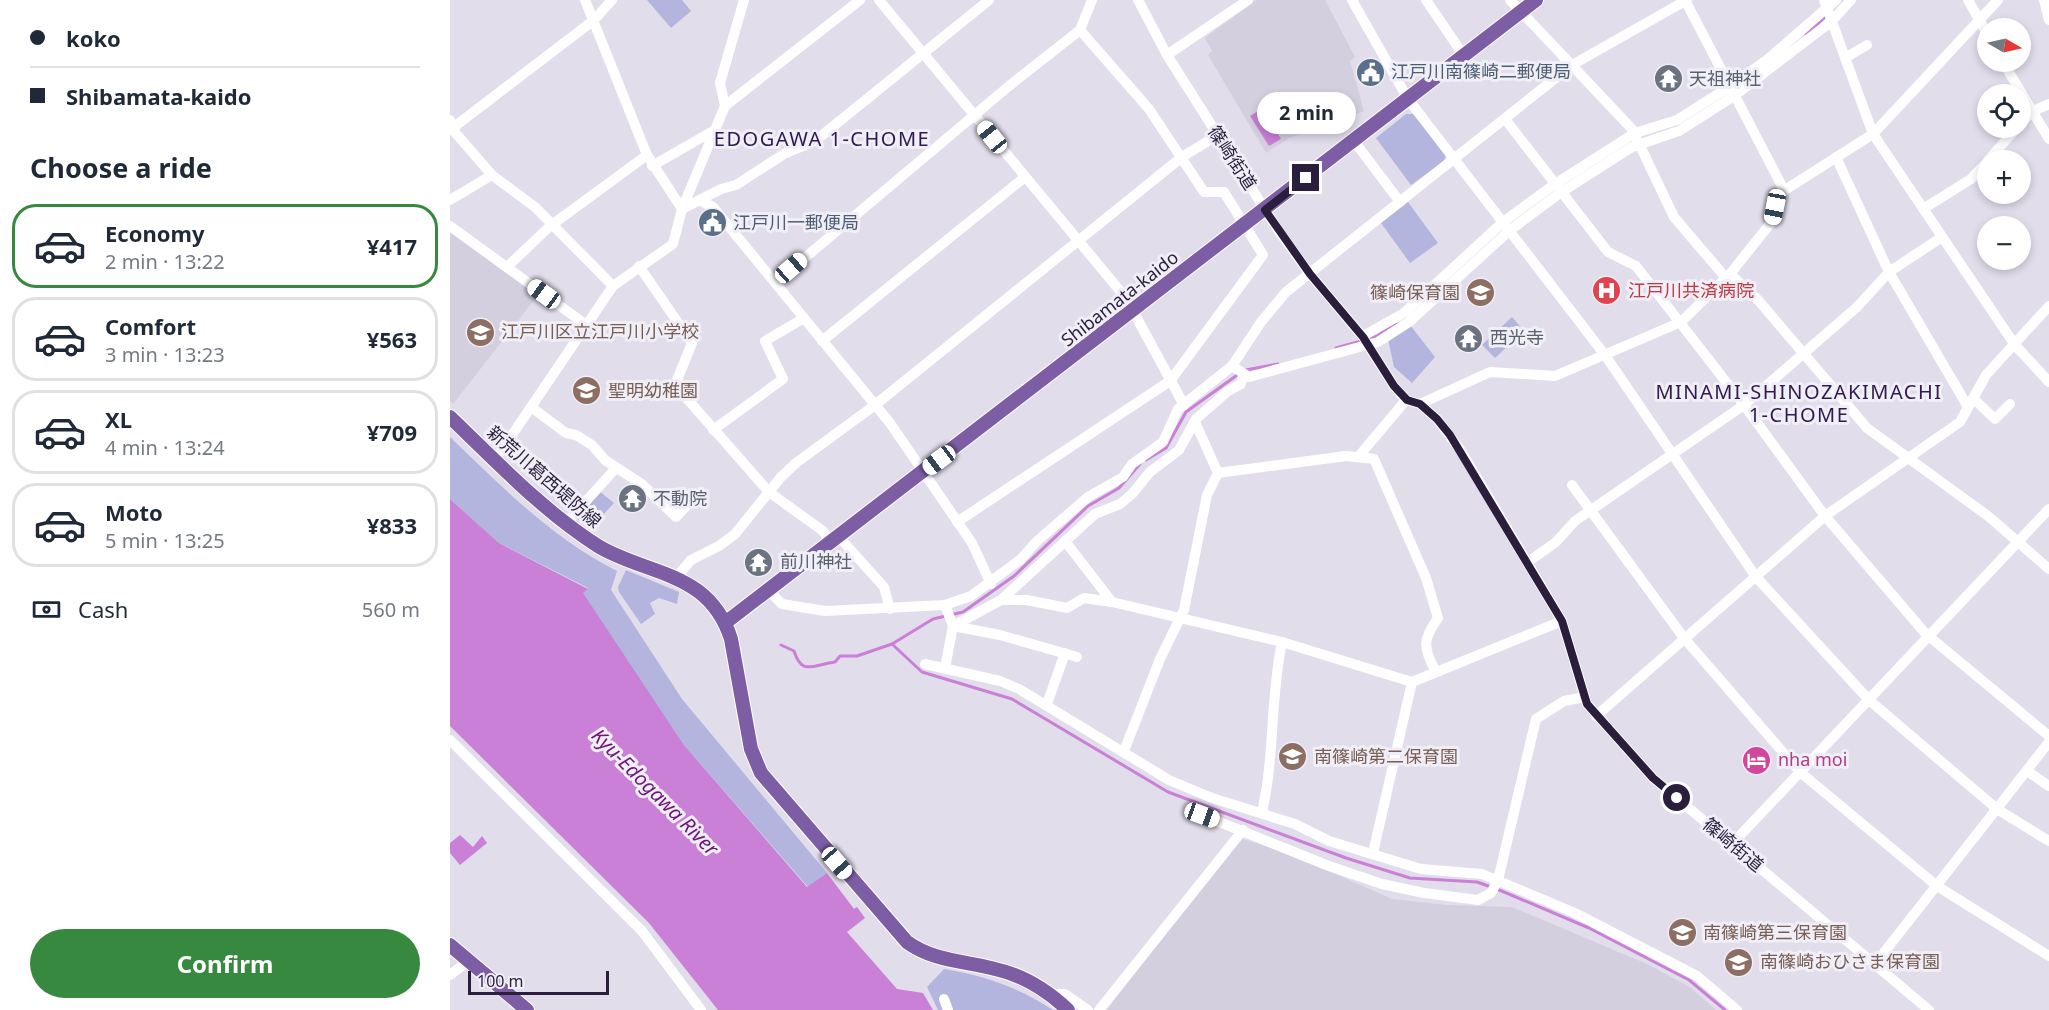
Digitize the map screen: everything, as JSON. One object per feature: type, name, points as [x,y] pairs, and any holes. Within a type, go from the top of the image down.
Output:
[{"type":"main road","name":"Shibamata-kaido","points":[[725,623],[1536,0]]},
{"type":"main road","name":"新荒川葛西堤防線","points":[[450,417],[495,460],[567,522],[603,548],[675,579],[699,592],[711,603],[725,623],[732,644],[751,749],[761,773],[774,792],[892,926],[914,947],[932,957],[1007,972],[1049,994],[1068,1010]]},
{"type":"main road","points":[[450,945],[527,1010]]},
{"type":"street","points":[[585,0],[652,166],[682,209]]},
{"type":"street","points":[[612,0],[594,20],[451,126],[492,175],[535,207],[613,286]]},
{"type":"street","points":[[725,106],[720,83],[744,0]]},
{"type":"street","points":[[495,460],[585,324],[613,286],[673,244],[682,209],[713,130],[725,106],[860,0]]},
{"type":"street","points":[[879,0],[1134,310],[1184,405]]},
{"type":"street","points":[[682,209],[721,189],[736,185],[784,154],[815,141],[989,0]]},
{"type":"street","points":[[776,282],[974,115],[1080,30],[1092,0]]},
{"type":"street","name":"篠崎街道","points":[[1138,0],[1167,55],[1265,210],[1310,274],[1365,339],[1394,386],[1407,400],[1420,404],[1437,419],[1461,451],[1562,621],[1585,697],[1596,716],[1653,778],[1929,1010]]},
{"type":"street","points":[[1167,55],[1248,0]]},
{"type":"street","points":[[1352,0],[1408,99],[1605,355],[1756,577],[1869,700],[1997,809],[2049,841]]},
{"type":"street","points":[[1426,0],[1464,56]]},
{"type":"street","points":[[1510,0],[1638,139],[1674,217],[1728,276],[1758,300],[1867,428],[2018,541],[2049,569]]},
{"type":"street","points":[[769,591],[782,604],[819,610],[890,609],[945,605],[971,596],[991,584],[1088,497],[1123,477],[1132,464],[1163,442],[1178,409],[1232,366],[1261,322],[1286,292],[1572,65],[1686,0],[1784,190]]},
{"type":"street","points":[[1732,91],[1826,5],[1836,0]]},
{"type":"street","points":[[1232,366],[1243,376],[1250,377],[1292,366],[1365,339],[1404,313],[1506,226],[1558,189],[1638,139],[1732,91],[1832,21],[1851,0]]},
{"type":"street","points":[[1968,0],[1977,18]]},
{"type":"street","points":[[1982,18],[1998,0]]},
{"type":"street","points":[[2044,0],[2049,20]]},
{"type":"street","points":[[1826,5],[1873,134],[2015,345],[2049,382]]},
{"type":"street","points":[[1420,404],[1490,372],[1555,376],[1681,322],[1728,276],[1773,220],[1777,195],[1873,134],[1977,23]]},
{"type":"street","points":[[957,522],[1170,381],[1263,255],[1224,192],[1204,192],[1149,109],[1080,30]]},
{"type":"street","points":[[1845,58],[1867,45]]},
{"type":"street","points":[[2009,72],[2049,139]]},
{"type":"street","points":[[2033,111],[2049,104]]},
{"type":"street","points":[[1504,119],[1608,252],[1636,266],[1744,405],[1825,516],[1929,636],[2049,736]]},
{"type":"street","points":[[652,166],[713,130]]},
{"type":"street","points":[[675,579],[691,560],[719,546],[735,534],[796,463],[875,405],[1182,157],[1218,135]]},
{"type":"street","points":[[1998,150],[2008,138]]},
{"type":"street","points":[[1354,141],[1400,202]]},
{"type":"street","points":[[507,267],[554,225],[647,154]]},
{"type":"street","points":[[1836,157],[1889,272],[1971,403],[1995,419],[2010,404]]},
{"type":"street","points":[[1923,209],[1971,179],[1977,173]]},
{"type":"street","points":[[450,200],[492,175]]},
{"type":"street","points":[[822,341],[1025,177]]},
{"type":"street","points":[[700,201],[713,207],[875,405],[972,543],[991,584]]},
{"type":"street","points":[[450,226],[585,324]]},
{"type":"street","points":[[1528,562],[1556,542],[1575,520],[1744,405],[1857,307],[1889,272],[1941,237]]},
{"type":"street","points":[[639,266],[692,344],[675,385],[769,492],[836,540],[884,587],[890,609]]},
{"type":"street","points":[[1596,716],[1825,516],[1960,422],[1986,375],[2049,306]]},
{"type":"street","points":[[713,430],[783,378],[765,341],[804,318]]},
{"type":"street","points":[[953,626],[1001,600],[1095,514],[1120,504],[1132,494],[1150,472],[1179,450],[1195,422],[1228,391],[1241,384],[1243,376]]},
{"type":"street","points":[[1359,456],[1407,400]]},
{"type":"street","points":[[531,407],[566,433],[576,435],[592,445],[615,468],[643,485],[676,517],[696,496]]},
{"type":"street","points":[[1195,422],[1218,474]]},
{"type":"street","points":[[1218,474],[1289,462],[1359,456],[1374,459],[1426,578],[1438,618],[1426,634],[1427,656],[1436,672]]},
{"type":"street","points":[[567,522],[615,468]]},
{"type":"street","points":[[1124,751],[1184,610],[1207,495],[1218,474]]},
{"type":"street","points":[[1572,484],[1589,511],[1684,638],[1800,772],[1937,886],[2049,956]]},
{"type":"street","points":[[1732,844],[2049,509]]},
{"type":"street","points":[[1065,541],[1112,602]]},
{"type":"street","points":[[1001,600],[1027,600],[1067,608],[1084,597],[1112,602],[1282,642],[1412,682],[1562,621]]},
{"type":"street","points":[[945,605],[953,626],[945,668]]},
{"type":"street","points":[[953,626],[1000,635],[1077,657]]},
{"type":"street","points":[[1262,812],[1271,760],[1277,665],[1282,642]]},
{"type":"street","points":[[1047,704],[1065,653]]},
{"type":"street","points":[[925,664],[1000,681],[1047,704],[1169,780],[1212,798],[1295,824],[1329,841],[1421,869],[1466,871],[1498,880],[1575,913],[1697,976],[1737,1010]]},
{"type":"street","points":[[1373,853],[1412,682]]},
{"type":"street","points":[[1202,815],[1329,866],[1383,884],[1424,893],[1478,900],[1491,893],[1498,880],[1536,719],[1564,700],[1585,697]]},
{"type":"street","points":[[450,740],[642,931],[701,1010]]},
{"type":"street","points":[[1875,964],[2049,742]]},
{"type":"street","points":[[2027,771],[2049,786]]},
{"type":"street","points":[[1099,1010],[1243,830]]},
{"type":"street","points":[[450,975],[468,961]]},
{"type":"street","points":[[1049,994],[1065,994],[1088,1010]]},
{"type":"street","points":[[944,999],[948,1010]]},
{"type":"shaded area","points":[[647,0],[682,0],[691,11],[671,28]]},
{"type":"shaded area","points":[[1256,0],[1325,0],[1355,57],[1350,61],[1364,111],[1345,118],[1343,114],[1333,118],[1333,122],[1289,138],[1266,153],[1208,55],[1212,51],[1205,38]]},
{"type":"shaded area","points":[[1406,114],[1413,114],[1446,154],[1444,161],[1411,185],[1376,138]]},
{"type":"shaded area","points":[[1408,202],[1438,243],[1410,263],[1381,223]]},
{"type":"shaded area","name":"江戸川区立江戸川小学校","points":[[450,232],[538,295],[453,404],[450,401]]},
{"type":"shaded area","points":[[1512,317],[1524,331],[1495,358],[1482,345]]},
{"type":"shaded area","points":[[1410,325],[1435,357],[1412,383],[1394,367],[1388,339]]},
{"type":"shaded area","points":[[450,437],[549,527],[617,571],[611,590],[682,699],[827,873],[808,887],[684,745],[582,593],[588,588],[499,543],[450,499]]},
{"type":"shaded area","points":[[599,491],[614,503],[590,529],[575,517]]},
{"type":"shaded area","points":[[626,570],[679,592],[677,604],[659,598],[650,603],[655,614],[641,624],[619,592],[618,587]]},
{"type":"shaded area","points":[[1240,838],[1290,854],[1392,899],[1448,905],[1512,907],[1647,964],[1690,987],[1716,1010],[1107,1010]]},
{"type":"shaded area","points":[[944,969],[1001,984],[1053,1010],[938,1010],[927,987]]},
{"type":"water","points":[[1263,108],[1281,139],[1269,146],[1250,116]]},
{"type":"water","name":"Kyu-Edogawa River","points":[[450,499],[499,543],[588,589],[583,593],[684,745],[807,887],[827,873],[854,909],[857,907],[865,918],[847,932],[897,989],[923,993],[933,1010],[718,1010],[649,923],[450,726]]},
{"type":"water","points":[[460,835],[473,847],[482,836],[487,843],[460,865],[450,853],[450,843]]},
{"type":"waterway","points":[[1806,35],[1827,15]]},
{"type":"waterway","points":[[1368,339],[1377,336],[1396,323]]},
{"type":"waterway","points":[[1336,348],[1361,341]]},
{"type":"waterway","points":[[1246,370],[1278,364]]},
{"type":"waterway","points":[[1146,460],[1166,448],[1186,412],[1240,373]]},
{"type":"waterway","points":[[892,644],[933,619],[963,612],[1014,576],[1088,506],[1119,488],[1140,464]]},
{"type":"waterway","points":[[781,645],[794,651],[801,664],[809,667],[835,662],[840,656],[857,656],[892,644],[922,672],[1012,699],[1168,792],[1346,858],[1410,878],[1477,882],[1491,887]]},
{"type":"waterway","points":[[1497,889],[1589,928],[1689,980],[1725,1010]]},
{"type":"place","name":"江戸川南篠崎二郵便局","points":[[1370,72]]},
{"type":"place","name":"天祖神社","points":[[1668,79]]},
{"type":"place","name":"江戸川一郵便局","points":[[712,223]]},
{"type":"place","name":"江戸川共済病院","points":[[1607,291]]},
{"type":"place","name":"篠崎保育園","points":[[1481,293]]},
{"type":"place","name":"江戸川区立江戸川小学校","points":[[480,332]]},
{"type":"place","name":"西光寺","points":[[1469,338]]},
{"type":"place","name":"聖明幼稚園","points":[[587,391]]},
{"type":"place","name":"不動院","points":[[632,499]]},
{"type":"place","name":"前川神社","points":[[759,562]]},
{"type":"place","name":"南篠崎第二保育園","points":[[1293,757]]},
{"type":"place","name":"nha moi","points":[[1757,760]]},
{"type":"place","name":"南篠崎第三保育園","points":[[1682,933]]},
{"type":"place","name":"南篠崎おひさま保育園","points":[[1739,962]]},
{"type":"district","name":"EDOGAWA 1-CHOME","points":[[822,139]]},
{"type":"district","name":"MINAMI-SHINOZAKIMACHI 1-CHOME","points":[[1799,404]]},
{"type":"route","points":[[1306,178],[1265,210],[1310,274],[1363,337],[1394,386],[1407,400],[1420,404],[1450,435],[1531,566],[1562,621],[1587,704],[1653,778],[1677,798]]}]
